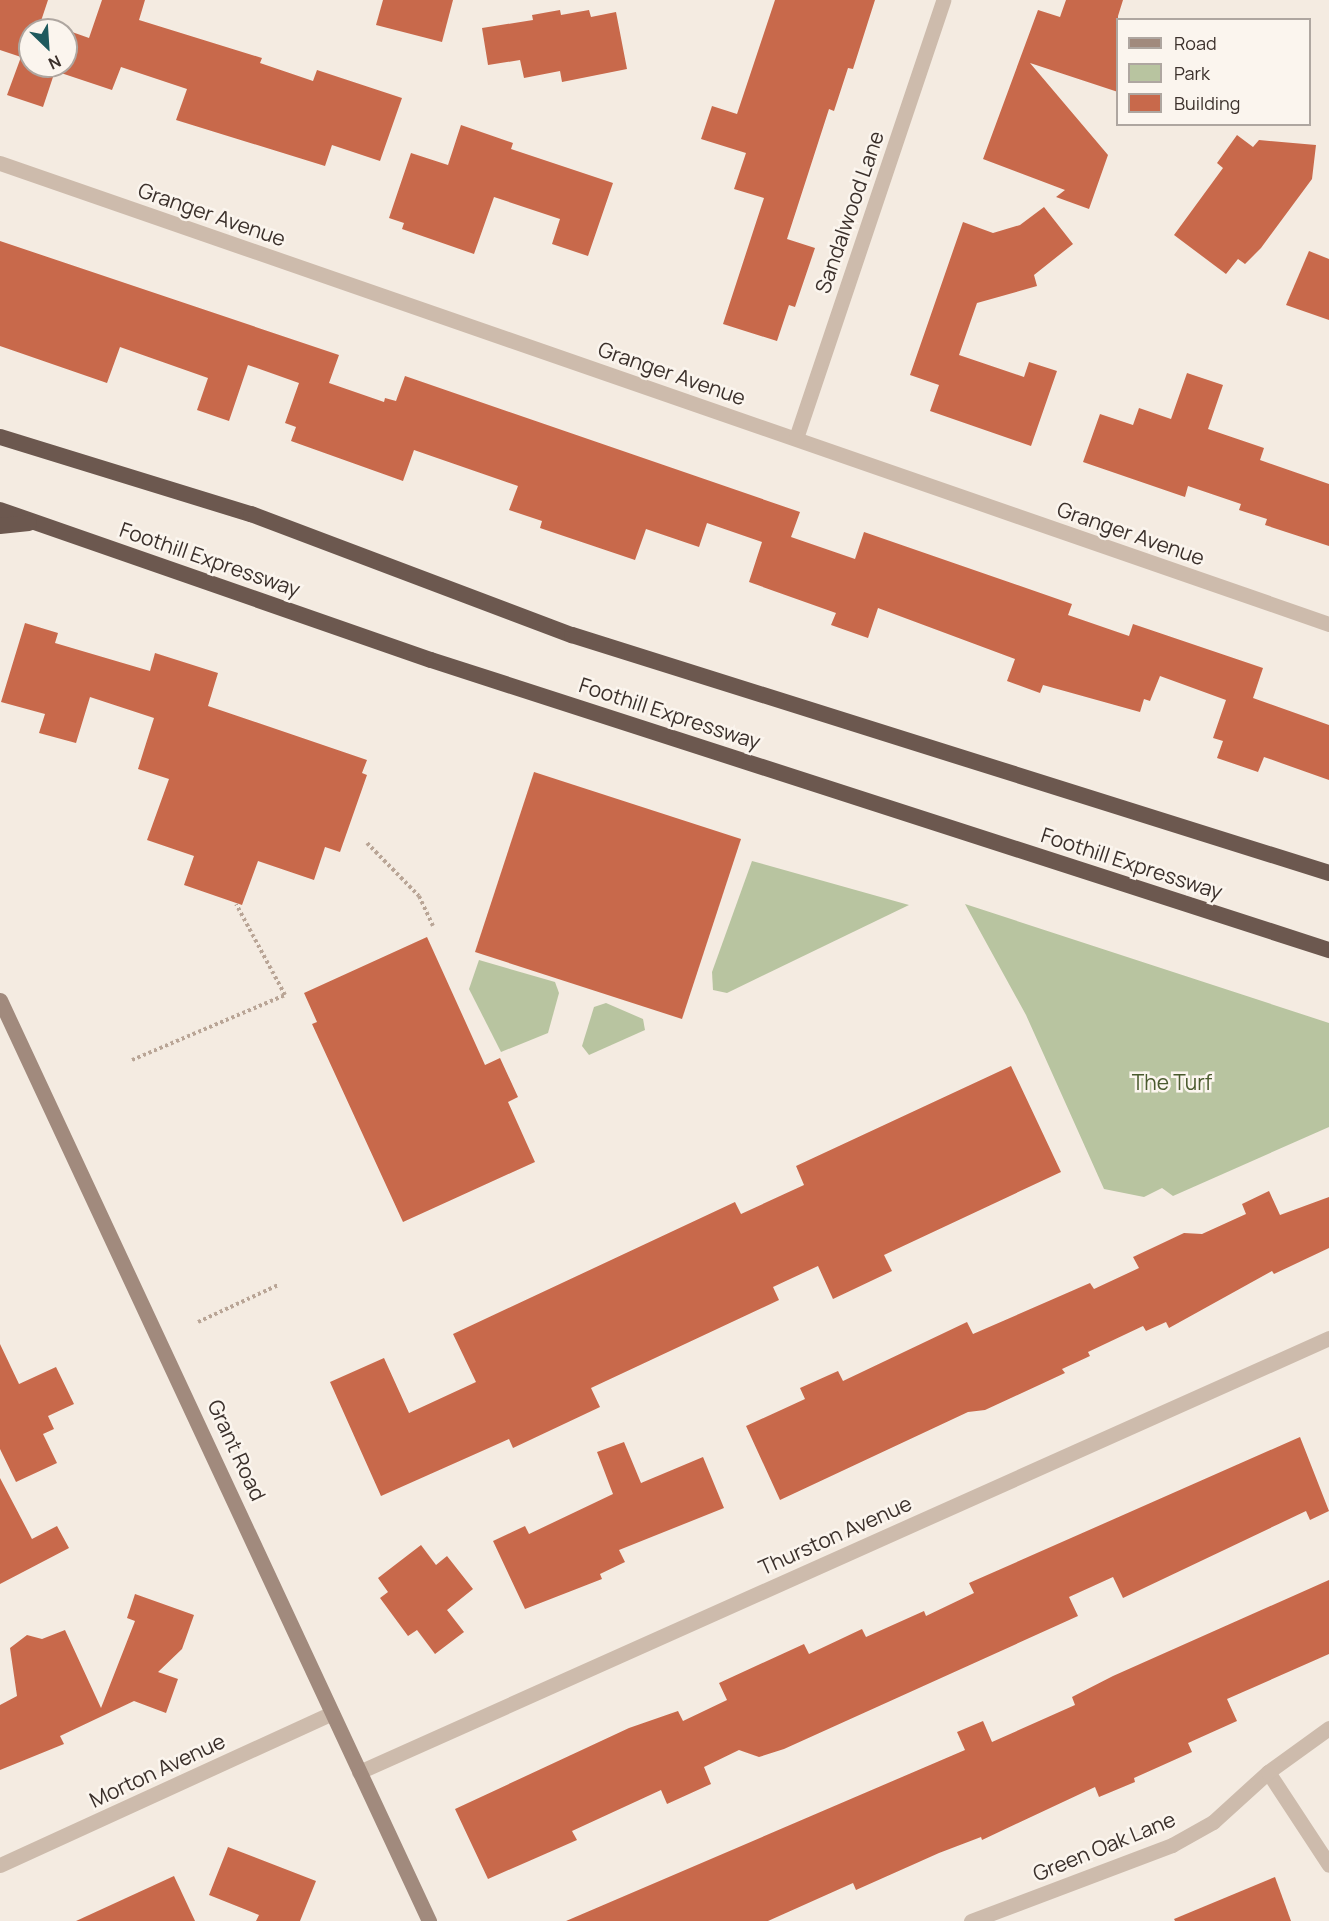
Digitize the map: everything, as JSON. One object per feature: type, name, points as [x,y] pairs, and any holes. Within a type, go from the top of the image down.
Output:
[{"type":"highway","points":[[0,437],[251,514],[572,635],[1329,873]]},
{"type":"highway","name":"Foothill Expressway","points":[[0,510],[431,660],[1329,950]]},
{"type":"highway","points":[[0,526],[36,522]]},
{"type":"main road","name":"Grant Road","points":[[0,1000],[186,1392],[429,1921]]},
{"type":"street","name":"Sandalwood Lane","points":[[796,438],[943,0]]},
{"type":"street","name":"Granger Avenue","points":[[0,163],[1329,624]]},
{"type":"street","name":"Thurston Avenue","points":[[359,1772],[1329,1338]]},
{"type":"street","name":"Morton Avenue","points":[[0,1865],[332,1713]]},
{"type":"street","name":"Green Oak Lane","points":[[971,1921],[1172,1845],[1213,1822],[1268,1772],[1329,1728]]},
{"type":"street","points":[[1268,1772],[1329,1865]]},
{"type":"path","points":[[367,843],[419,896],[433,926]]},
{"type":"path","points":[[132,1059],[285,995],[236,904]]},
{"type":"path","points":[[198,1322],[278,1286]]},
{"type":"green space","points":[[752,861],[909,905],[727,993],[713,990],[712,972]]},
{"type":"green space","name":"The Turf","points":[[965,904],[1329,1023],[1329,1127],[1173,1196],[1162,1188],[1144,1197],[1104,1189],[1026,1015]]},
{"type":"green space","points":[[479,960],[555,982],[559,993],[548,1033],[501,1052],[469,989]]},
{"type":"green space","points":[[606,1003],[643,1019],[645,1030],[589,1055],[582,1046],[594,1007]]},
{"type":"building","points":[[0,0],[48,0],[42,18],[18,18],[18,56],[0,50]]},
{"type":"building","points":[[102,0],[145,0],[139,20],[262,58],[260,63],[313,81],[317,70],[402,98],[380,161],[332,145],[325,166],[176,120],[187,89],[121,67],[112,90],[76,78],[78,78],[78,34],[89,38]]},
{"type":"building","points":[[383,0],[453,0],[442,42],[376,25]]},
{"type":"building","points":[[775,0],[875,0],[853,69],[848,68],[834,111],[829,109],[787,239],[815,248],[795,307],[789,305],[777,341],[723,324],[764,198],[734,189],[746,153],[701,139],[712,106],[737,114]]},
{"type":"building","points":[[1066,0],[1123,0],[1118,18],[1116,18],[1116,91],[1030,63],[1108,155],[1089,209],[1056,197],[1065,190],[983,159],[1038,10],[1060,17]]},
{"type":"building","points":[[560,10],[561,15],[589,10],[591,17],[616,12],[627,69],[562,82],[560,71],[524,78],[520,60],[488,65],[482,28],[533,20],[532,15]]},
{"type":"building","points":[[18,65],[18,78],[53,78],[43,107],[7,95]]},
{"type":"building","points":[[461,125],[513,143],[511,149],[613,183],[588,256],[552,244],[560,219],[494,197],[474,254],[402,229],[404,223],[389,218],[411,153],[448,165]]},
{"type":"building","points":[[1237,135],[1253,147],[1259,140],[1316,145],[1312,179],[1261,248],[1245,264],[1238,259],[1226,274],[1174,235],[1223,168],[1217,163]]},
{"type":"building","points":[[1044,207],[1073,244],[1034,275],[1037,286],[977,303],[959,355],[1024,377],[1029,362],[1057,371],[1031,446],[930,411],[939,385],[910,375],[963,222],[993,233],[1020,225]]},
{"type":"building","points":[[0,241],[339,355],[329,383],[384,402],[385,398],[396,401],[405,376],[800,512],[791,537],[855,559],[864,532],[1072,604],[1068,615],[1129,636],[1133,624],[1263,668],[1253,698],[1329,725],[1329,780],[1264,757],[1258,772],[1217,758],[1223,741],[1213,738],[1226,700],[1160,676],[1150,701],[1144,699],[1140,712],[1043,685],[1040,693],[1007,681],[1015,659],[878,608],[868,638],[831,625],[836,613],[749,582],[762,542],[707,523],[699,547],[646,529],[635,560],[540,528],[542,521],[509,510],[518,486],[414,450],[403,481],[291,441],[296,427],[285,423],[299,383],[248,365],[229,421],[197,410],[208,378],[120,347],[107,383],[0,346]]},
{"type":"building","points":[[1309,251],[1329,259],[1329,320],[1286,305]]},
{"type":"building","points":[[1187,373],[1223,385],[1208,429],[1264,448],[1260,460],[1329,484],[1329,546],[1265,525],[1267,519],[1239,510],[1241,504],[1188,486],[1185,497],[1083,462],[1100,414],[1133,425],[1139,408],[1171,419]]},
{"type":"building","points":[[25,623],[58,633],[55,643],[150,671],[155,653],[218,673],[208,706],[367,760],[362,773],[367,775],[340,852],[325,847],[314,880],[258,861],[242,905],[184,885],[194,856],[147,840],[169,779],[138,769],[154,718],[90,697],[76,743],[39,733],[45,714],[1,702]]},
{"type":"building","points":[[534,772],[741,839],[682,1019],[475,952]]},
{"type":"building","points":[[427,937],[485,1065],[500,1058],[518,1097],[508,1102],[535,1162],[403,1222],[312,1024],[317,1022],[304,993]]},
{"type":"building","points":[[1011,1066],[1061,1172],[884,1255],[892,1271],[833,1299],[818,1266],[773,1287],[779,1300],[591,1388],[600,1407],[513,1448],[509,1439],[381,1496],[330,1382],[384,1358],[409,1413],[476,1382],[453,1334],[735,1202],[741,1214],[804,1185],[796,1166]]},
{"type":"building","points":[[1269,1191],[1280,1215],[1329,1197],[1329,1248],[1274,1274],[1272,1271],[1169,1328],[1166,1322],[1146,1331],[1143,1326],[1088,1352],[1090,1356],[1062,1369],[1065,1373],[985,1410],[968,1412],[780,1500],[746,1426],[805,1399],[800,1388],[838,1371],[843,1381],[967,1322],[973,1334],[1090,1283],[1094,1289],[1139,1268],[1133,1257],[1184,1233],[1202,1234],[1246,1214],[1242,1204]]},
{"type":"building","points":[[0,1344],[19,1384],[56,1367],[74,1404],[48,1416],[54,1429],[43,1434],[57,1463],[16,1482],[0,1449]]},
{"type":"building","points":[[1300,1437],[1329,1511],[1310,1520],[1306,1511],[1123,1598],[1113,1577],[1069,1597],[1078,1616],[784,1749],[759,1757],[739,1750],[704,1767],[711,1784],[667,1804],[661,1790],[572,1831],[577,1840],[488,1879],[455,1809],[629,1728],[678,1711],[683,1721],[727,1700],[719,1683],[804,1644],[809,1654],[862,1629],[866,1637],[924,1611],[926,1616],[974,1593],[969,1583]]},
{"type":"building","points":[[624,1442],[641,1483],[703,1457],[724,1508],[619,1550],[625,1562],[600,1574],[602,1579],[525,1609],[493,1541],[525,1526],[529,1534],[613,1494],[597,1452]]},
{"type":"building","points":[[0,1478],[32,1539],[57,1526],[69,1548],[0,1584]]},
{"type":"building","points":[[421,1545],[436,1565],[447,1556],[473,1589],[447,1610],[464,1632],[435,1654],[417,1630],[408,1636],[380,1598],[388,1592],[378,1578]]},
{"type":"building","points":[[1329,1580],[1329,1654],[1227,1699],[1237,1721],[1188,1743],[1192,1752],[1134,1778],[1135,1782],[1099,1797],[1095,1787],[982,1840],[981,1837],[939,1853],[856,1890],[853,1883],[768,1921],[566,1921],[965,1750],[957,1732],[983,1721],[992,1742],[1075,1705],[1072,1697],[1113,1676]]},
{"type":"building","points":[[135,1594],[194,1615],[182,1649],[158,1672],[178,1679],[166,1713],[134,1701],[60,1736],[64,1744],[0,1770],[0,1705],[17,1696],[10,1648],[27,1635],[42,1639],[65,1630],[101,1708],[135,1621],[127,1618]]},
{"type":"building","points":[[228,1847],[316,1881],[300,1921],[256,1921],[259,1915],[209,1895]]},
{"type":"building","points":[[174,1876],[195,1921],[76,1921]]},
{"type":"building","points":[[1275,1877],[1291,1921],[1175,1921],[1174,1919]]}]
